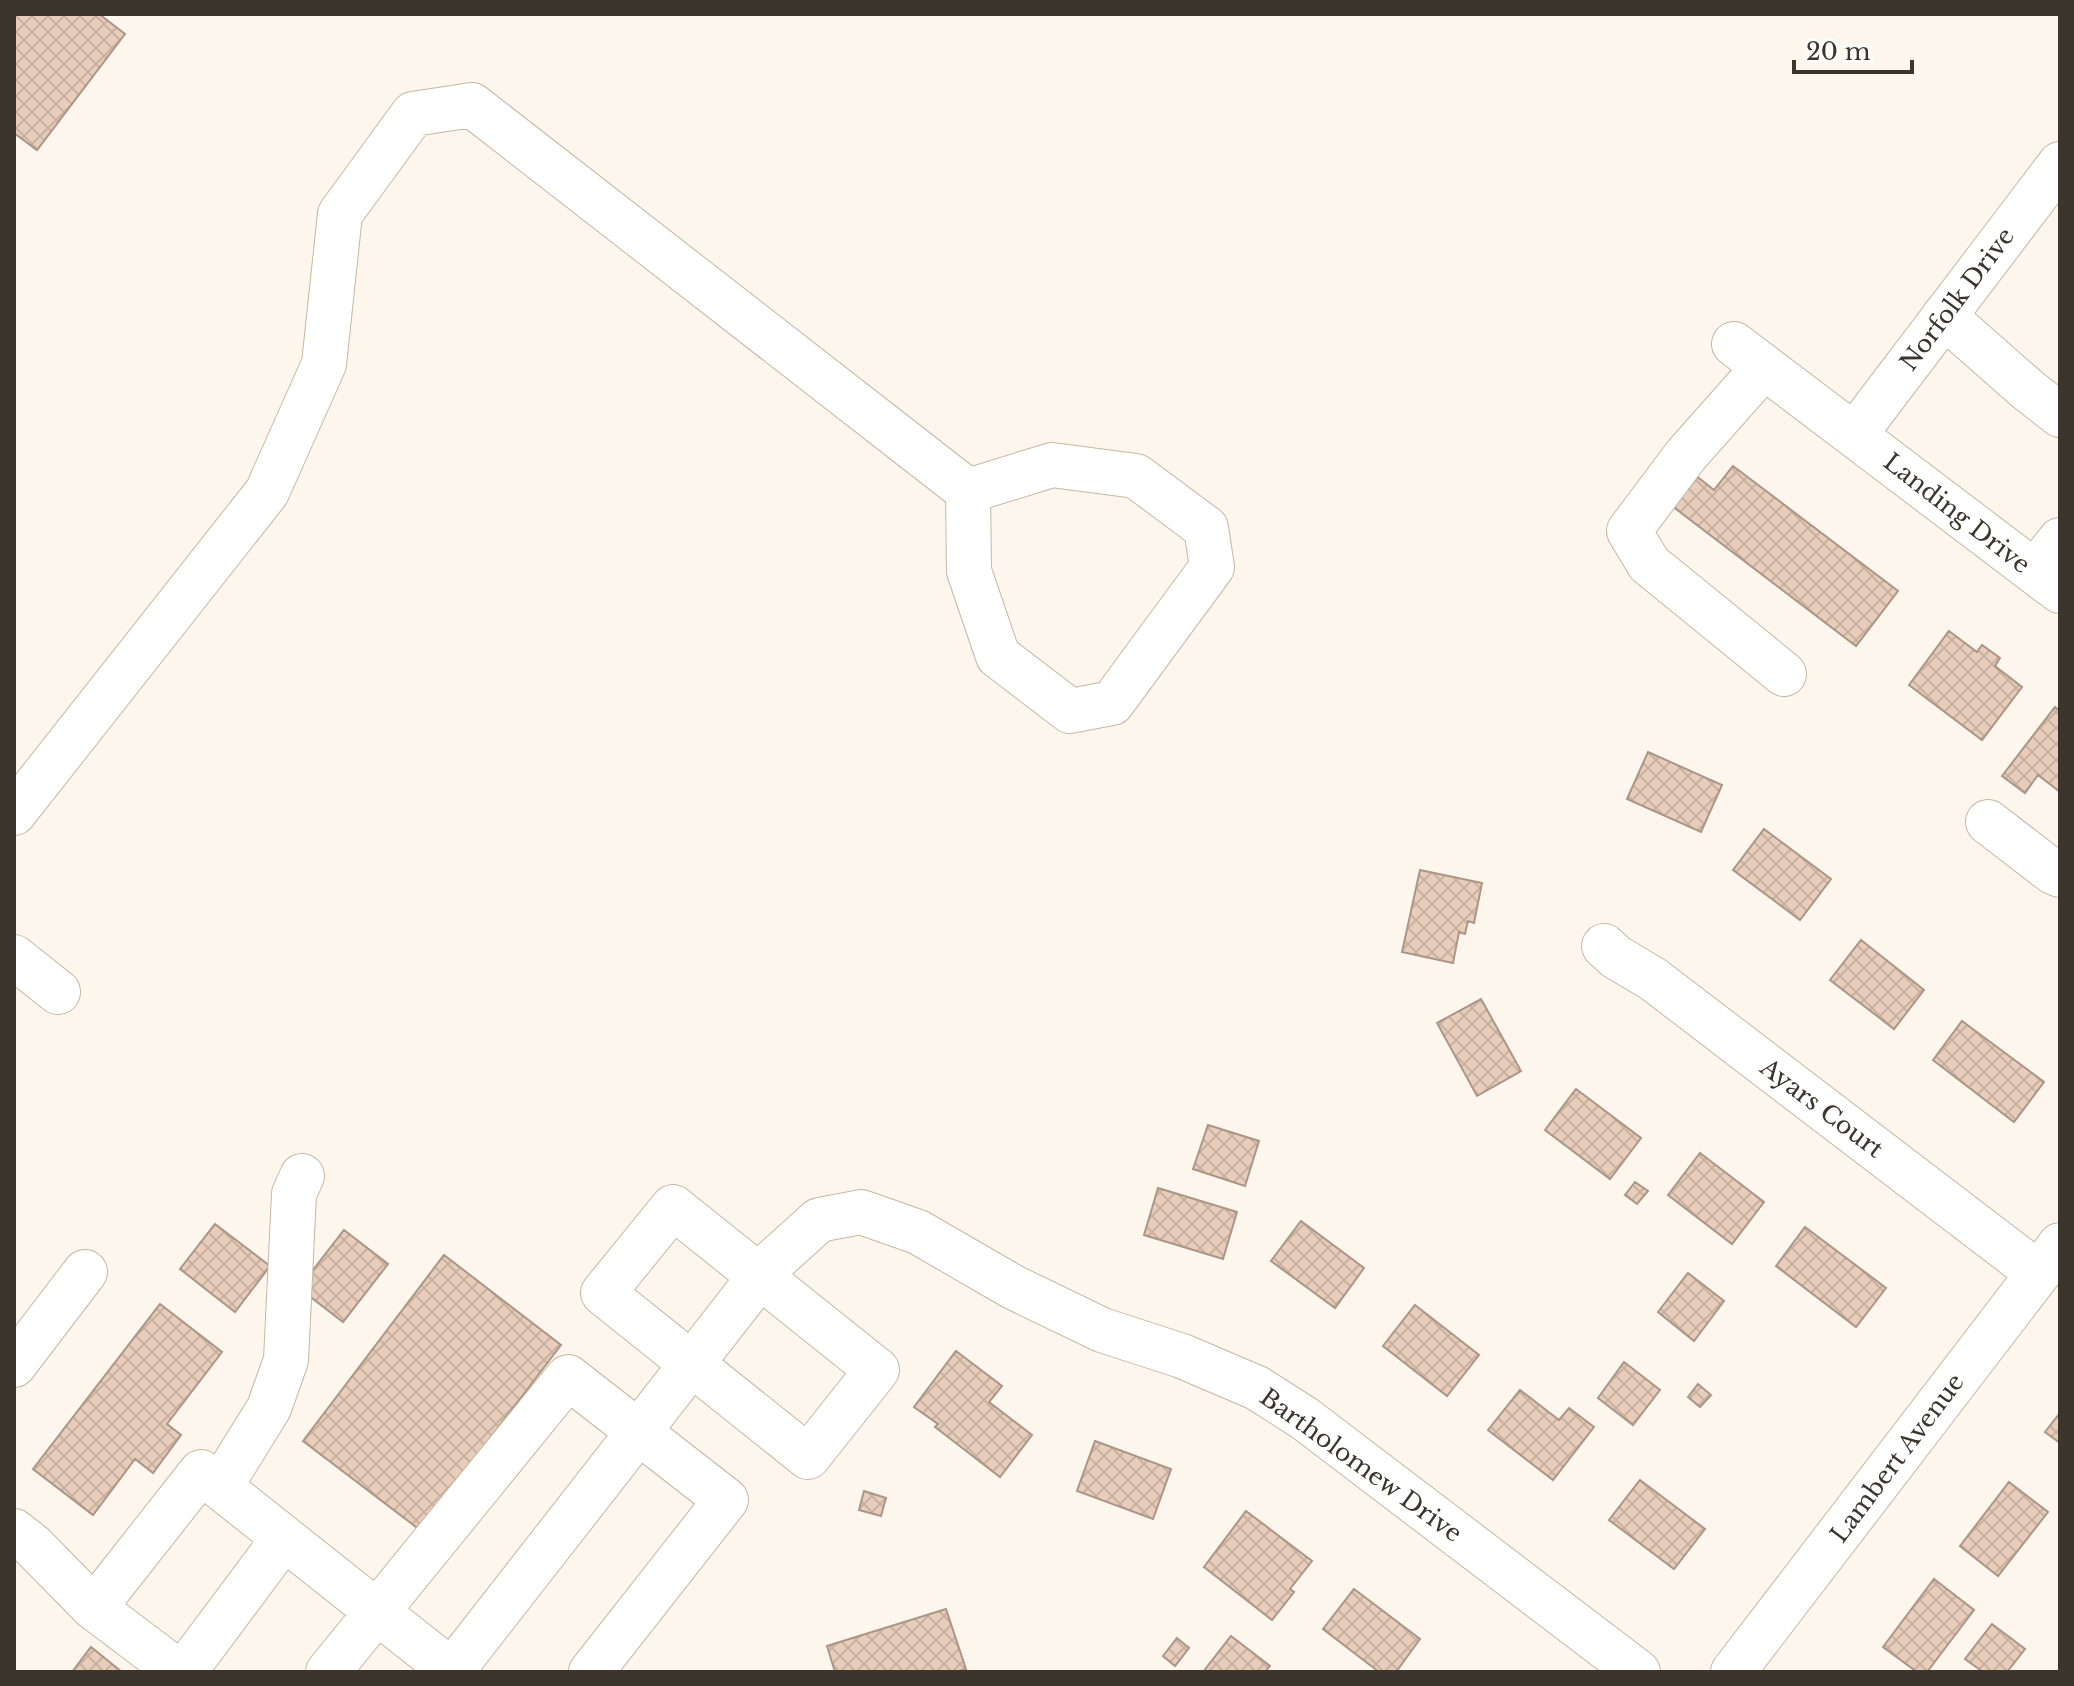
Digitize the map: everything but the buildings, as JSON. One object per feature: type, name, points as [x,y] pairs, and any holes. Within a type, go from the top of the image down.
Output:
[{"type":"street","points":[[14,813],[267,492],[324,364],[340,214],[413,114],[472,105],[968,491]]},
{"type":"street","name":"Norfolk Drive","points":[[1855,434],[2060,164]]},
{"type":"street","points":[[1944,316],[2060,415]]},
{"type":"street","name":"Landing Drive","points":[[1784,674],[1649,564],[1629,531],[1686,455],[1749,355],[1855,434],[2052,568]]},
{"type":"street","points":[[1052,465],[1136,476],[1206,528],[1212,567],[1112,703],[1070,711],[998,656],[969,571],[968,491],[1052,465]]},
{"type":"street","points":[[1988,822],[2060,875]]},
{"type":"street","name":"Ayars Court","points":[[1604,946],[2049,1259]]},
{"type":"street","points":[[14,957],[58,992]]},
{"type":"street","points":[[220,1487],[269,1408],[286,1360],[294,1194],[302,1176]]},
{"type":"street","points":[[673,1207],[877,1370],[808,1457],[692,1363],[603,1293],[673,1207]]},
{"type":"street","name":"Bartholomew Drive","points":[[452,1672],[759,1276],[819,1220],[861,1212],[918,1232],[1013,1287],[1102,1330],[1182,1356],[1257,1388],[1304,1418],[1638,1672]]},
{"type":"street","name":"Lambert Avenue","points":[[1733,1672],[2049,1259]]},
{"type":"street","points":[[14,1365],[85,1272]]},
{"type":"street","points":[[328,1672],[568,1377],[726,1500],[591,1672]]},
{"type":"street","points":[[94,1608],[201,1472],[452,1672]]},
{"type":"street","points":[[20,1548],[181,1672],[284,1538]]}]
